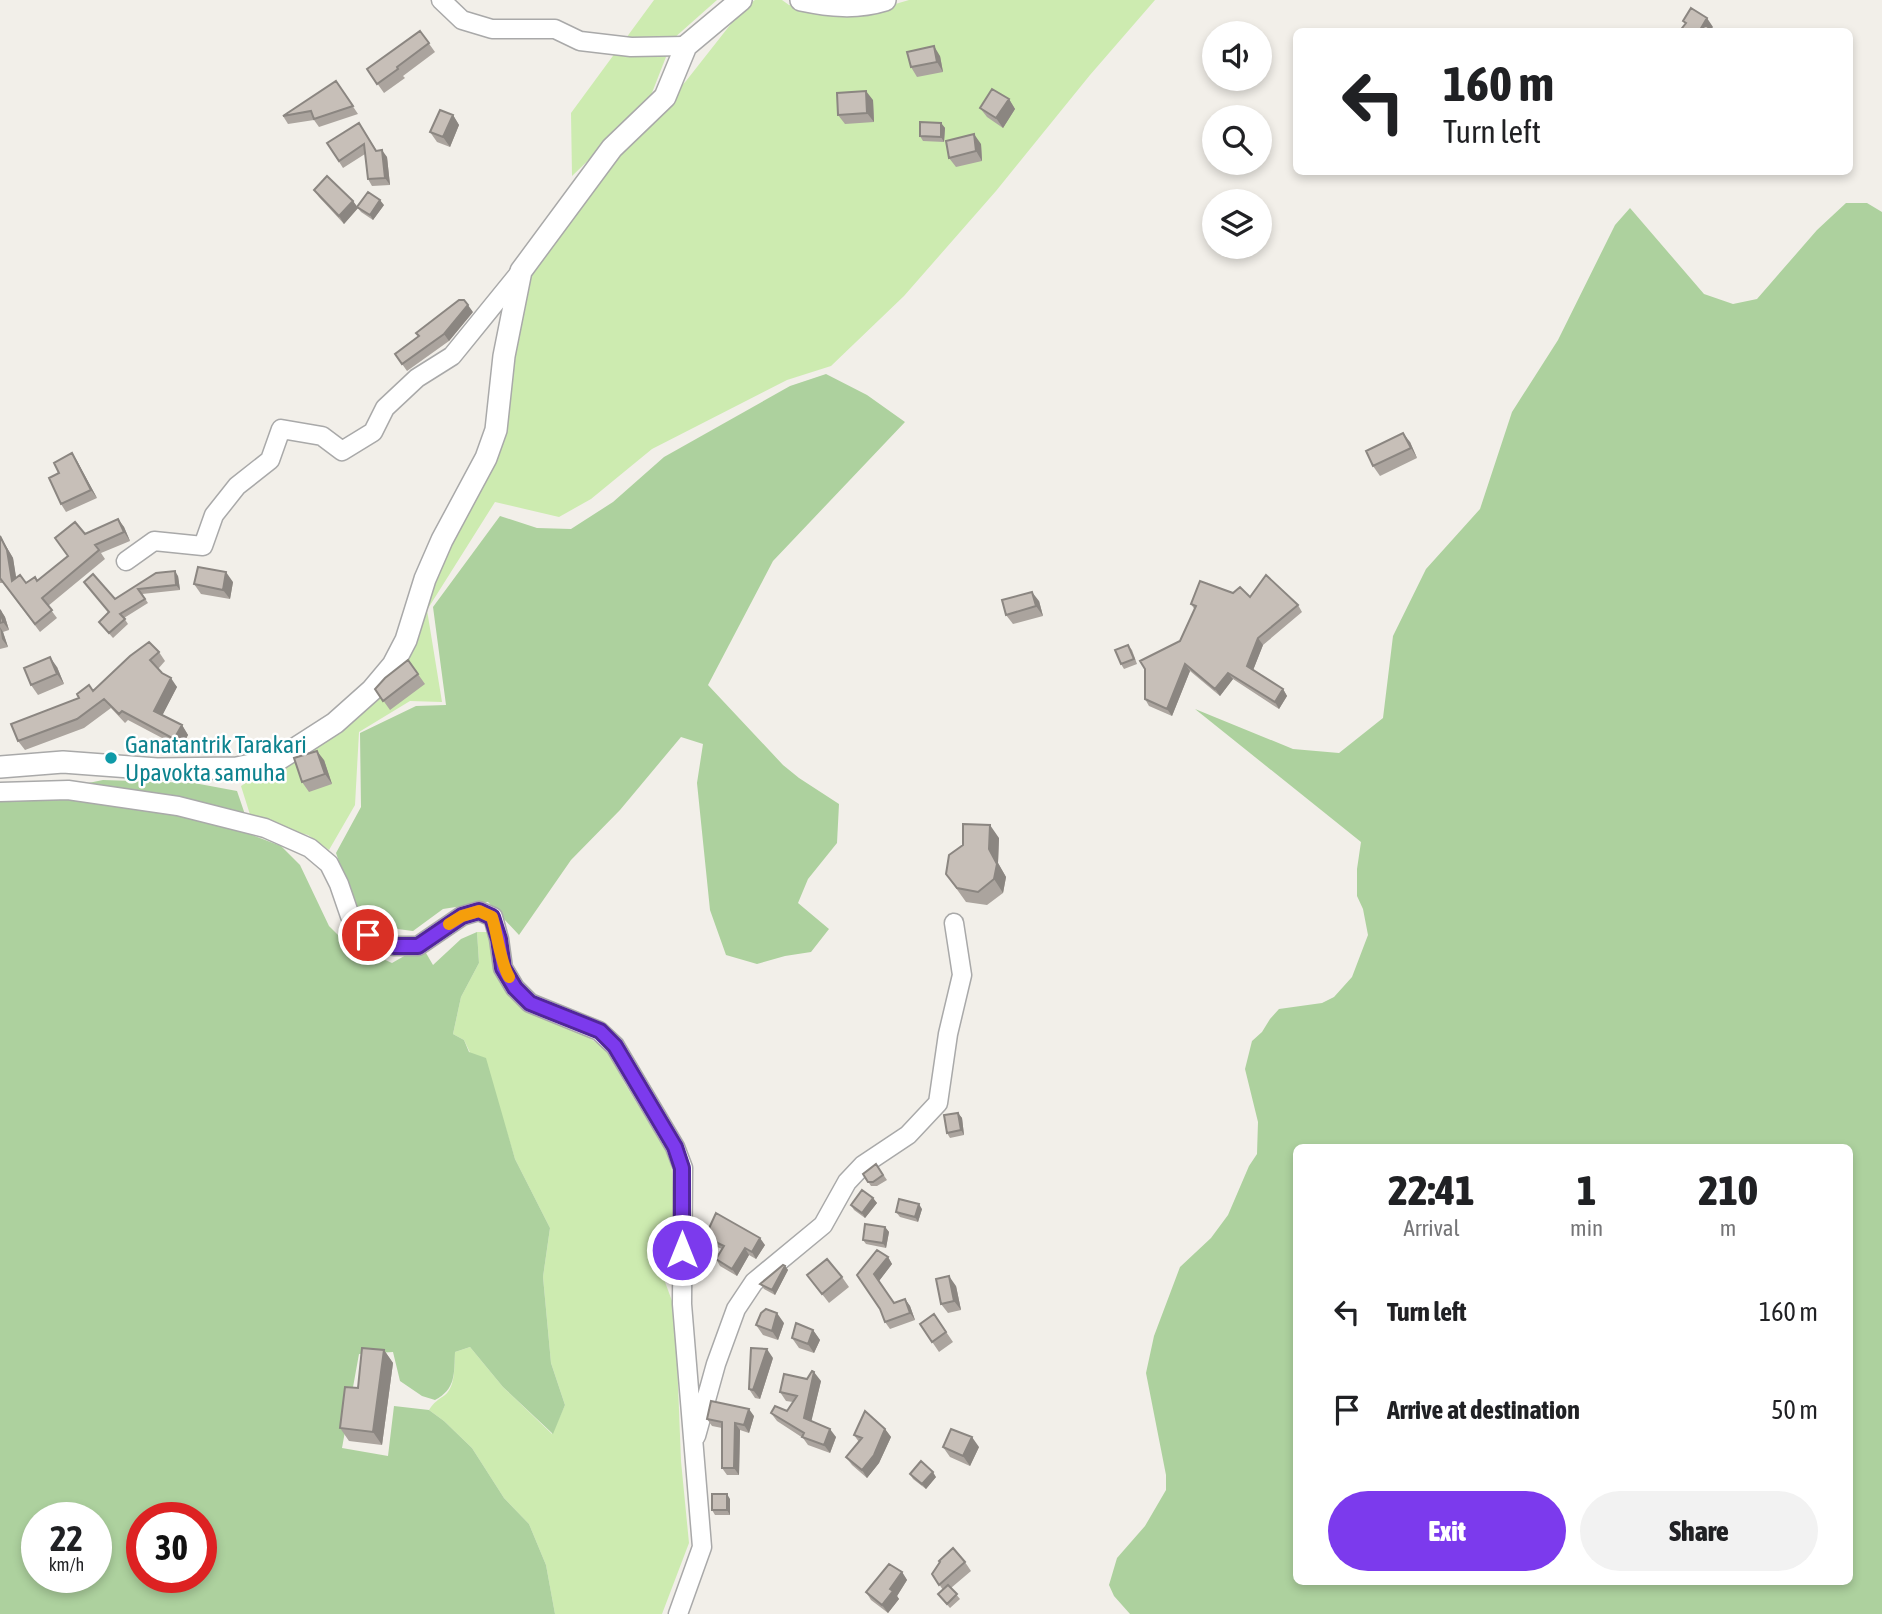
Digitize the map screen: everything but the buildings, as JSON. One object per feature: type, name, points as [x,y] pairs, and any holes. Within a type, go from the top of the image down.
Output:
[{"type":"street","points":[[440,0],[462,20],[492,29],[555,29],[580,41],[631,47],[686,46]]},
{"type":"street","points":[[126,561],[154,541],[203,546],[214,515],[237,486],[270,460],[281,429],[322,436],[342,451],[373,432],[385,408],[409,386],[452,356],[521,271],[612,148],[665,97],[686,46],[741,0]]},
{"type":"street","points":[[801,0],[832,6],[867,5],[886,0]]},
{"type":"street","points":[[0,767],[63,762],[157,769],[248,766],[279,759],[335,723],[372,690],[393,665],[406,639],[425,579],[442,540],[486,458],[496,430],[505,356],[521,271]]},
{"type":"street","points":[[0,792],[68,790],[178,806],[265,828],[310,848],[329,864],[350,916],[368,935],[394,946],[418,946],[462,916],[479,911],[492,917],[499,939],[503,968],[515,988],[530,1003],[600,1031],[615,1046],[675,1147],[682,1168],[682,1304],[692,1452],[702,1547],[678,1614]]},
{"type":"street","points":[[692,1452],[716,1363],[736,1309],[754,1282],[823,1224],[847,1182],[863,1165],[908,1135],[938,1103],[948,1034],[962,975],[954,923]]},
{"type":"green space","points":[[654,0],[717,0],[673,39],[648,103],[572,176],[571,113]]},
{"type":"green space","points":[[755,0],[782,0],[789,5],[865,13],[909,0],[1155,0],[996,191],[904,296],[831,366],[787,380],[652,449],[591,499],[559,517],[495,502],[427,610],[442,702],[410,701],[359,732],[355,805],[329,850],[308,835],[252,821],[241,786],[354,715],[477,496],[527,268],[589,187],[686,81],[745,6]]},
{"type":"green space","points":[[1846,203],[1867,203],[1882,212],[1882,1614],[1130,1614],[1114,1596],[1109,1585],[1117,1558],[1145,1526],[1166,1490],[1166,1475],[1146,1373],[1154,1336],[1180,1267],[1211,1238],[1228,1215],[1257,1154],[1258,1122],[1245,1069],[1252,1041],[1279,1009],[1322,1003],[1334,997],[1352,977],[1368,935],[1363,909],[1357,896],[1361,842],[1195,709],[1293,749],[1339,753],[1383,718],[1393,636],[1426,569],[1480,509],[1512,412],[1558,340],[1615,225],[1630,208],[1704,294],[1733,304],[1757,299],[1817,230]]},
{"type":"green space","points":[[826,374],[867,395],[905,422],[773,561],[708,685],[783,765],[839,804],[837,843],[808,879],[798,903],[829,929],[811,952],[757,964],[726,955],[710,910],[697,783],[703,744],[681,737],[620,810],[571,860],[519,935],[488,902],[443,909],[413,931],[366,925],[352,914],[346,882],[336,853],[361,807],[360,733],[416,706],[446,705],[433,607],[500,516],[537,528],[571,529],[613,502],[664,457],[790,386]]},
{"type":"green space","points":[[103,780],[194,783],[237,791],[252,835],[281,846],[300,865],[329,926],[345,942],[392,963],[406,955],[426,953],[433,965],[461,939],[477,932],[479,963],[461,997],[453,1034],[464,1040],[469,1052],[486,1058],[515,1159],[550,1228],[543,1277],[551,1363],[565,1405],[553,1434],[503,1387],[470,1347],[455,1352],[454,1374],[450,1386],[435,1400],[422,1396],[400,1381],[393,1352],[359,1354],[342,1448],[388,1456],[394,1406],[429,1410],[444,1421],[472,1448],[504,1498],[529,1524],[546,1565],[555,1614],[0,1614],[0,801]]},
{"type":"green space","points":[[477,932],[491,932],[519,1004],[579,1031],[607,1050],[671,1159],[675,1218],[658,1263],[675,1309],[681,1461],[689,1543],[662,1614],[555,1614],[546,1565],[529,1524],[504,1498],[472,1448],[429,1410],[449,1391],[454,1375],[455,1352],[470,1347],[503,1387],[552,1434],[565,1405],[551,1363],[543,1277],[550,1228],[515,1159],[505,1126],[464,1040],[453,1034],[461,997],[479,963]]},
{"type":"slow traffic","points":[[449,924],[462,916],[479,911],[492,917],[499,939],[503,968],[509,977]]},
{"type":"place","name":"Ganatantrik Tarakari Upavokta samuha","points":[[111,758]]},
{"type":"route","points":[[368,935],[394,946],[418,946],[462,916],[479,911],[492,917],[499,939],[503,968],[515,988],[530,1003],[600,1031],[615,1046],[675,1147],[682,1168],[682,1250]]}]
